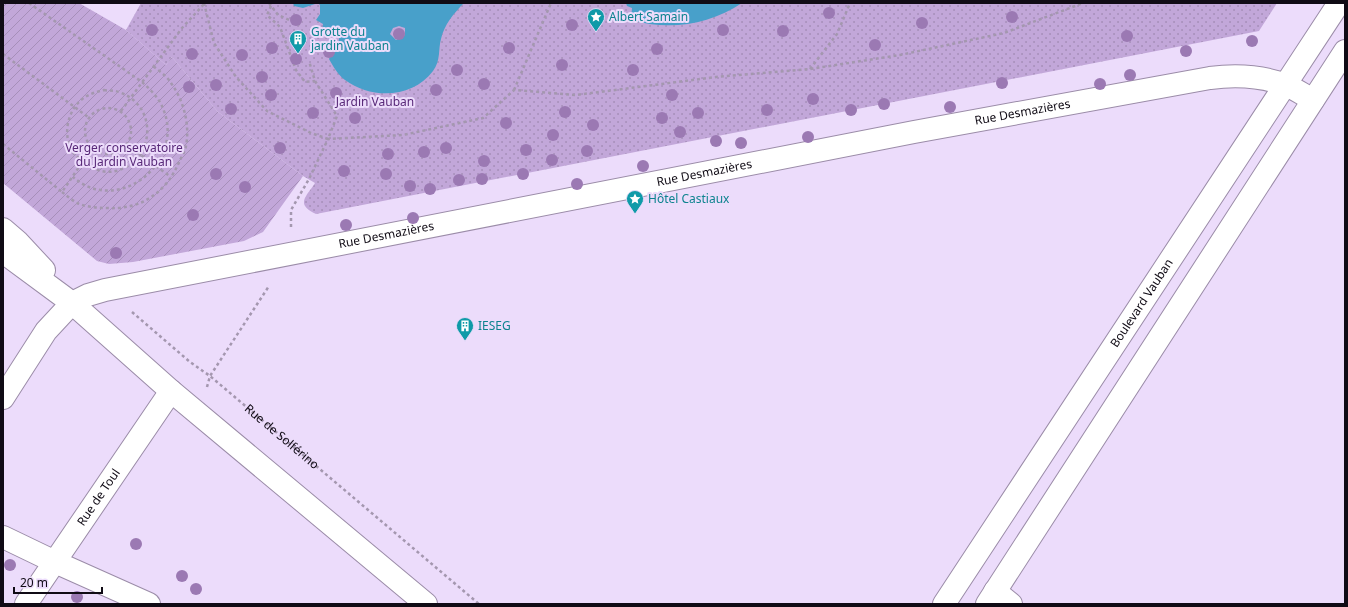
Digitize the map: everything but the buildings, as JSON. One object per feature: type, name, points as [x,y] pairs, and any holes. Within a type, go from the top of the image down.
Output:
[{"type":"main road","name":"Boulevard Vauban","points":[[944,604],[1339,3]]},
{"type":"main road","points":[[998,600],[1345,51]]},
{"type":"main road","name":"Rue Desmazières","points":[[72,303],[88,295],[116,287],[922,130],[1210,78],[1243,76],[1286,85],[1313,100]]},
{"type":"main road","points":[[3,229],[34,258],[72,303]]},
{"type":"main road","points":[[3,252],[72,303],[171,391],[426,604]]},
{"type":"main road","points":[[3,398],[46,331],[72,303]]},
{"type":"main road","name":"Rue de Toul","points":[[26,604],[171,391]]},
{"type":"main road","points":[[3,537],[149,604]]},
{"type":"path","points":[[30,3],[142,82],[155,94],[164,110],[169,129],[165,149],[156,167],[143,179],[126,188],[106,191],[91,188],[80,183],[73,177]]},
{"type":"path","points":[[204,3],[214,43],[236,77],[267,111],[311,133],[328,139],[403,135],[483,118],[514,90],[551,3]]},
{"type":"path","points":[[121,111],[182,28],[204,3]]},
{"type":"path","points":[[810,69],[837,34],[850,3]]},
{"type":"path","points":[[514,90],[576,95],[716,77],[810,69],[900,55],[1004,33],[1083,3]]},
{"type":"path","points":[[270,4],[267,15],[280,27],[296,70],[305,82],[315,81]]},
{"type":"path","points":[[270,4],[278,15],[301,25]]},
{"type":"path","points":[[3,54],[88,116]]},
{"type":"path","points":[[200,414],[210,376],[290,254],[291,210],[309,179],[337,116],[315,81],[309,62]]},
{"type":"path","points":[[3,144],[62,192],[77,202],[93,207],[114,208],[133,206],[151,197],[166,186],[177,169],[186,147],[187,125],[182,102],[171,82],[153,66]]},
{"type":"path","points":[[104,90],[117,92],[131,98],[143,111],[147,128],[147,142],[140,155],[130,165],[119,171],[104,172],[92,168],[76,155],[69,143],[67,128],[70,114],[75,107],[82,99],[92,93],[104,90]]},
{"type":"path","points":[[107,107],[121,111],[126,116],[132,132],[127,145],[120,151],[113,154],[106,154],[92,148],[88,144],[84,130],[88,116],[107,107]]},
{"type":"path","points":[[127,145],[171,177]]},
{"type":"path","points":[[62,192],[92,148]]},
{"type":"path","name":"Rue de Solférino","points":[[129,308],[190,362],[210,376],[479,604]]},
{"type":"green space","name":"Verger conservatoire du Jardin Vauban","points":[[3,3],[79,3],[126,30],[166,65],[172,57],[218,112],[303,176],[263,232],[244,241],[133,262],[109,264],[97,261],[3,183]]},
{"type":"green space","name":"Jardin Vauban","points":[[141,3],[1277,3],[1259,31],[316,214],[306,207],[304,203],[306,196],[315,183],[303,176],[218,112],[172,57],[166,65],[126,30]]},
{"type":"water","points":[[293,3],[318,3],[303,8],[294,6]]},
{"type":"water","points":[[318,3],[464,3],[453,15],[444,29],[436,67],[433,71],[425,80],[415,87],[392,93],[367,91],[342,78],[329,59],[338,46],[340,32],[335,31],[322,33],[323,24],[316,20],[320,14],[320,5]],"holes":[[[399,26],[405,28],[405,35],[396,40],[390,34],[393,28]]]},
{"type":"water","points":[[626,3],[742,3],[702,21],[688,24],[660,25],[631,20],[632,8],[627,6]]},
{"type":"place","name":"Albert Samain","points":[[596,32]]},
{"type":"place","name":"Grotte du jardin Vauban","points":[[298,54]]},
{"type":"place","name":"Hôtel Castiaux","points":[[635,214]]},
{"type":"place","name":"IESEG","points":[[465,341]]}]
